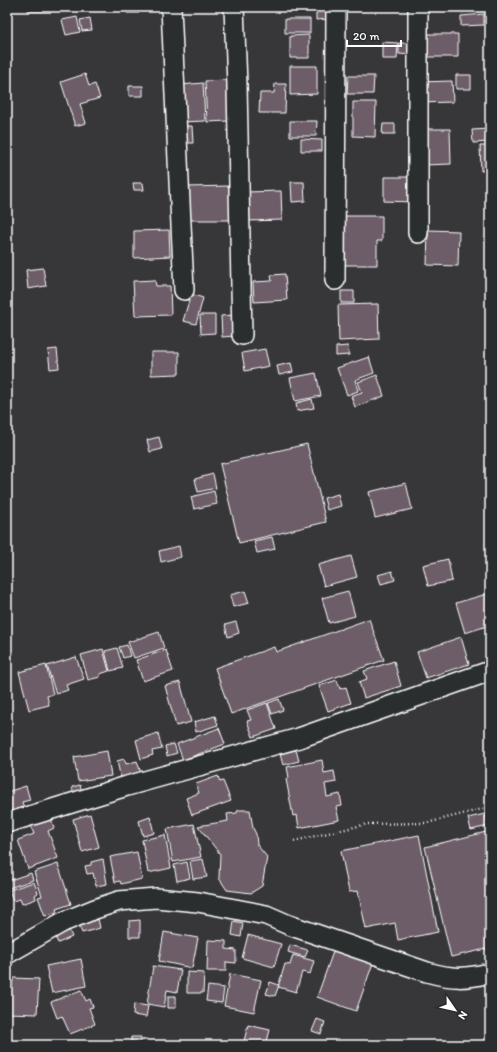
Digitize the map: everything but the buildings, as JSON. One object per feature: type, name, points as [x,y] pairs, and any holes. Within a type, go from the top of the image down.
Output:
[{"type":"street","points":[[171,7],[184,290]]},
{"type":"street","points":[[234,7],[238,92],[242,335]]},
{"type":"street","points":[[335,280],[336,7]]},
{"type":"street","points":[[418,7],[418,233]]},
{"type":"street","points":[[7,823],[127,786],[299,738],[490,671]]},
{"type":"street","points":[[7,954],[63,922],[95,908],[120,901],[156,898],[198,902],[266,915],[289,925],[405,965],[448,978],[472,977],[490,973]]},
{"type":"path","points":[[294,841],[367,824],[427,823],[490,806]]}]
